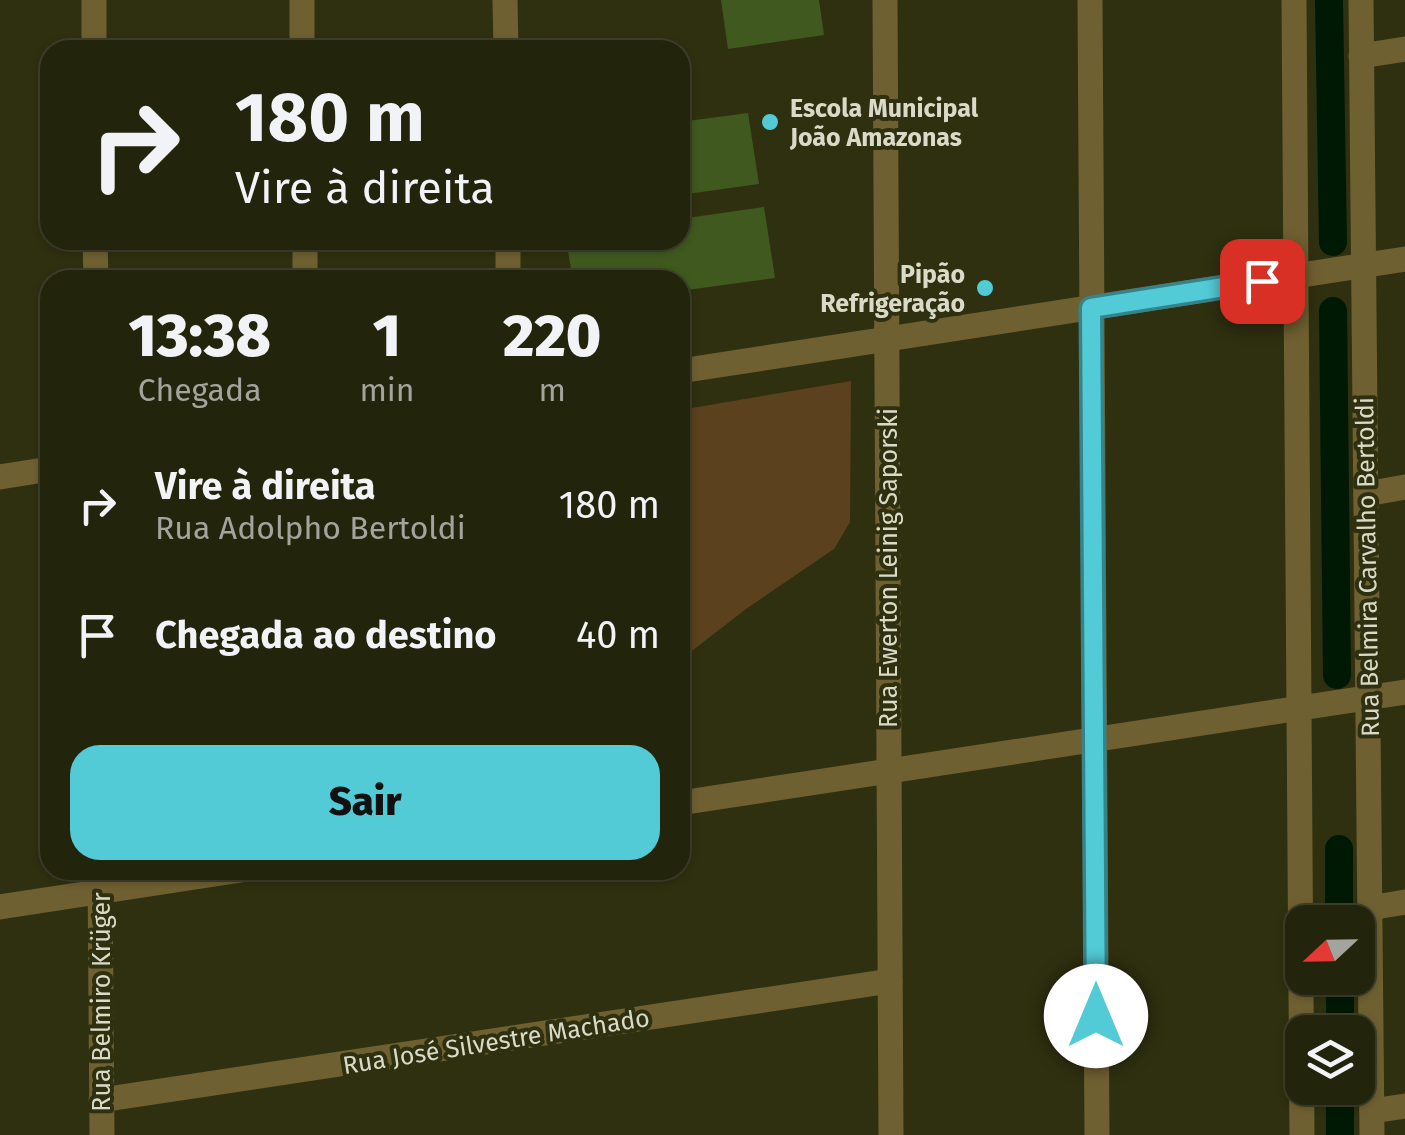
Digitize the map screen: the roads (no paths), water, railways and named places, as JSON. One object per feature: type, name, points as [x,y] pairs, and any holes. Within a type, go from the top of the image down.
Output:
[{"type":"street","points":[[94,0],[94,40]]},
{"type":"street","points":[[302,0],[302,40]]},
{"type":"street","points":[[505,0],[506,40]]},
{"type":"street","name":"Rua Ewerton Leinig Saporski","points":[[885,0],[891,1135]]},
{"type":"street","points":[[1090,0],[1097,1135]]},
{"type":"street","points":[[1294,0],[1302,1135]]},
{"type":"street","name":"Rua Belmira Carvalho Bertoldi","points":[[1361,0],[1370,905]]},
{"type":"street","points":[[1361,56],[1405,49]]},
{"type":"street","points":[[690,370],[1405,259]]},
{"type":"street","points":[[0,476],[40,470]]},
{"type":"street","points":[[1366,494],[1405,487]]},
{"type":"street","points":[[690,801],[1405,692]]},
{"type":"street","points":[[0,907],[100,881]]},
{"type":"street","name":"Rua Belmiro Krüger","points":[[100,881],[102,1135]]},
{"type":"street","points":[[1375,907],[1405,902]]},
{"type":"street","name":"Rua José Silvestre Machado","points":[[102,1100],[890,982]]},
{"type":"street","name":"Rua Belmira Carvalho Bertoldi","points":[[1371,995],[1372,1123]]},
{"type":"street","points":[[1372,1123],[1405,1106]]},
{"type":"waterway","points":[[1329,0],[1333,242]]},
{"type":"waterway","points":[[1333,311],[1337,675]]},
{"type":"waterway","points":[[1339,849],[1339,905]]},
{"type":"waterway","points":[[1340,995],[1340,1015]]},
{"type":"waterway","points":[[1340,1105],[1340,1135]]},
{"type":"place","name":"Escola Municipal João Amazonas","points":[[770,122]]},
{"type":"place","name":"Pipão Refrigeração","points":[[985,288]]}]
